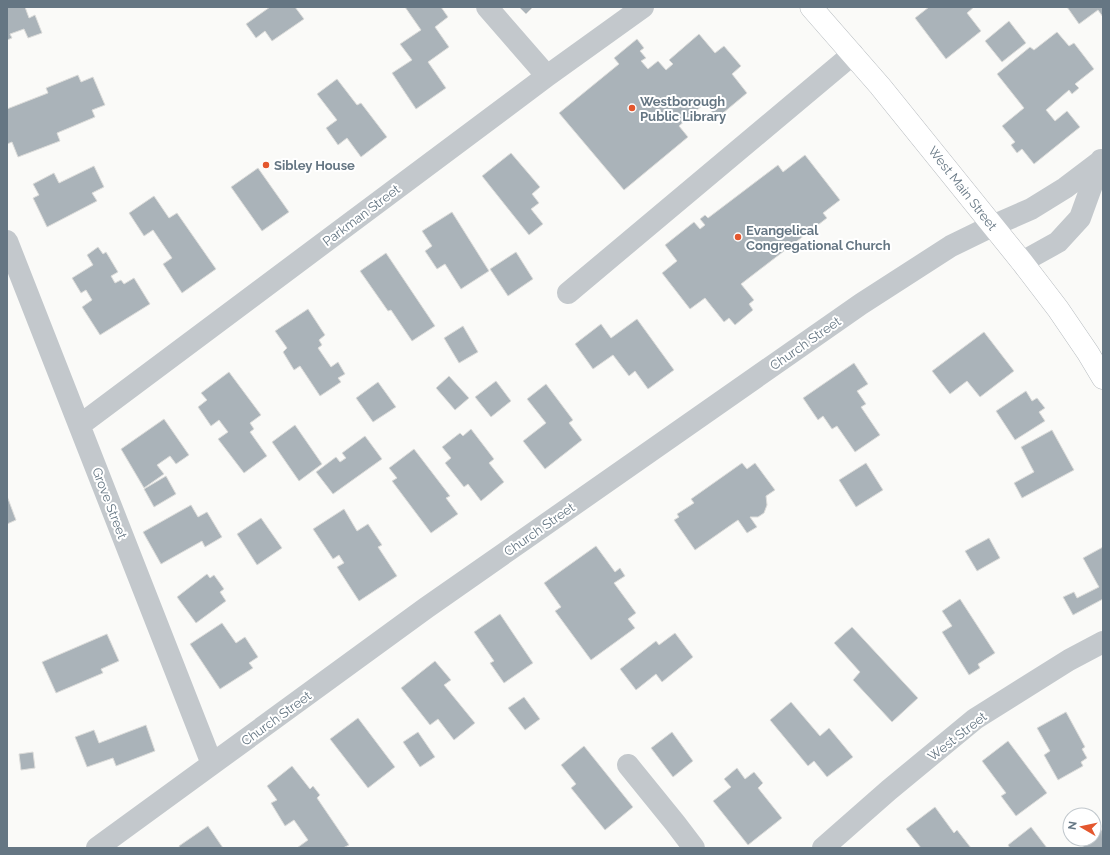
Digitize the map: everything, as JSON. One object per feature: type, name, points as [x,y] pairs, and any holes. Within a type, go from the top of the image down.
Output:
[{"type":"main road","name":"West Main Street","points":[[811,7],[920,133],[992,226],[1022,262],[1058,309],[1103,378]]},
{"type":"street","points":[[487,7],[547,76]]},
{"type":"street","name":"Parkman Street","points":[[80,425],[547,76],[643,7]]},
{"type":"street","points":[[568,292],[853,54]]},
{"type":"street","points":[[1022,262],[1058,242],[1080,218],[1102,159]]},
{"type":"street","name":"Church Street","points":[[97,848],[426,608],[861,304],[951,246],[1032,209],[1065,188],[1102,159]]},
{"type":"street","name":"Grove Street","points":[[7,241],[212,764]]},
{"type":"street","name":"West Street","points":[[823,848],[975,719],[1069,660],[1103,642]]},
{"type":"street","points":[[628,765],[694,848]]},
{"type":"building","points":[[7,7],[25,7],[29,18],[35,15],[42,33],[28,38],[24,29],[10,34],[12,38],[7,40]]},
{"type":"building","points":[[270,7],[295,7],[304,19],[272,41],[265,31],[256,38],[246,24]]},
{"type":"building","points":[[405,7],[441,7],[448,17],[435,27],[449,47],[428,62],[446,88],[416,109],[392,73],[412,60],[400,44],[421,30]]},
{"type":"building","points":[[519,7],[533,7],[526,14]]},
{"type":"building","points":[[929,7],[974,7],[967,13],[981,31],[946,59],[915,18]]},
{"type":"building","points":[[1067,7],[1103,7],[1103,17],[1098,10],[1079,24]]},
{"type":"building","points":[[1009,21],[1026,43],[1002,62],[985,41]]},
{"type":"building","points":[[1057,32],[1069,46],[1074,43],[1094,69],[1075,84],[1079,88],[1072,94],[1069,90],[1046,110],[1055,121],[1067,111],[1080,127],[1034,164],[1022,149],[1017,153],[1011,145],[1015,142],[1002,126],[1024,108],[997,74],[1030,47],[1034,50]]},
{"type":"building","name":"Westborough Public Library","points":[[699,34],[715,53],[724,46],[741,66],[732,74],[747,93],[717,118],[705,103],[679,126],[688,137],[624,190],[559,113],[619,64],[614,58],[637,39],[644,48],[640,51],[646,58],[641,61],[648,69],[658,61],[666,70],[673,64],[669,60]]},
{"type":"building","points":[[78,75],[81,82],[93,77],[105,105],[92,110],[95,117],[57,133],[60,141],[18,157],[12,142],[7,144],[7,109],[48,93],[46,88]]},
{"type":"building","points":[[337,79],[357,105],[361,103],[387,137],[361,157],[347,138],[338,145],[326,128],[337,120],[317,94]]},
{"type":"building","points":[[511,153],[540,187],[532,194],[539,203],[531,209],[543,224],[529,235],[482,176]]},
{"type":"building","name":"Evangelical Congregational Church","points":[[805,155],[840,200],[823,213],[827,218],[741,284],[754,300],[749,304],[753,310],[735,325],[729,318],[724,322],[705,298],[690,309],[662,273],[677,261],[665,245],[694,222],[700,229],[705,225],[700,219],[705,215],[708,218],[778,165],[783,172]]},
{"type":"building","points":[[94,166],[104,187],[92,193],[97,201],[47,227],[33,198],[39,195],[33,184],[54,173],[59,183]]},
{"type":"building","points":[[258,168],[289,212],[262,231],[231,187]]},
{"type":"building","points":[[154,196],[169,218],[177,213],[216,269],[182,293],[163,264],[172,258],[153,230],[144,236],[129,213]]},
{"type":"building","points":[[452,212],[489,271],[461,289],[445,264],[437,269],[425,251],[432,246],[422,231]]},
{"type":"building","points":[[98,247],[103,254],[106,252],[118,272],[111,276],[115,283],[121,280],[124,284],[134,278],[150,304],[100,335],[82,307],[92,300],[86,290],[81,293],[72,278],[93,265],[87,255]]},
{"type":"building","points":[[516,252],[533,279],[508,296],[490,269]]},
{"type":"building","points":[[386,253],[435,326],[412,341],[391,310],[388,311],[360,271]]},
{"type":"building","points":[[308,309],[325,335],[319,340],[322,345],[318,348],[331,367],[338,362],[345,374],[338,378],[341,382],[320,396],[300,366],[294,370],[283,352],[287,348],[275,331]]},
{"type":"building","points":[[637,319],[674,370],[648,389],[635,371],[629,376],[613,355],[593,369],[575,344],[601,324],[611,338]]},
{"type":"building","points":[[463,326],[478,352],[459,363],[444,338]]},
{"type":"building","points":[[984,332],[1014,371],[980,397],[967,381],[950,394],[932,371]]},
{"type":"building","points":[[854,363],[868,384],[857,391],[866,404],[861,407],[880,435],[855,452],[837,426],[832,429],[823,416],[818,420],[803,398]]},
{"type":"building","points":[[229,372],[261,415],[250,423],[254,429],[250,432],[267,456],[244,473],[218,439],[228,432],[219,420],[211,426],[198,407],[207,400],[201,393]]},
{"type":"building","points":[[449,376],[469,398],[455,410],[436,388]]},
{"type":"building","points":[[496,381],[511,401],[491,417],[475,397]]},
{"type":"building","points":[[378,382],[396,407],[373,422],[356,398]]},
{"type":"building","points":[[546,384],[573,420],[569,423],[582,440],[545,469],[523,441],[546,423],[527,399]]},
{"type":"building","points":[[1026,391],[1032,401],[1037,398],[1045,408],[1039,412],[1045,421],[1015,440],[996,411]]},
{"type":"building","points":[[164,419],[189,455],[176,464],[170,456],[157,465],[164,474],[144,488],[121,449]]},
{"type":"building","points":[[295,425],[322,464],[299,481],[272,442]]},
{"type":"building","points":[[471,429],[494,459],[489,463],[504,482],[481,501],[468,484],[464,487],[445,463],[451,458],[442,447],[460,433],[463,436]]},
{"type":"building","points":[[1052,430],[1074,470],[1022,498],[1014,483],[1034,472],[1021,447]]},
{"type":"building","points":[[365,436],[382,459],[333,494],[316,472],[336,457],[340,462],[346,458],[342,453]]},
{"type":"building","points":[[414,449],[450,496],[446,498],[458,514],[431,533],[392,481],[397,478],[389,468]]},
{"type":"building","points":[[742,463],[747,469],[755,463],[775,490],[766,496],[767,505],[764,513],[758,517],[750,517],[757,527],[747,533],[738,520],[695,550],[674,520],[679,517],[677,514],[694,503],[691,499]]},
{"type":"building","points":[[866,463],[883,490],[856,507],[839,480]]},
{"type":"building","points":[[166,476],[176,494],[154,507],[144,489]]},
{"type":"building","points":[[7,496],[16,520],[7,524]]},
{"type":"building","points":[[191,505],[198,517],[207,512],[222,537],[205,547],[202,541],[161,564],[143,532]]},
{"type":"building","points":[[344,509],[357,531],[368,524],[382,545],[378,547],[397,576],[359,601],[337,567],[344,563],[339,555],[333,559],[313,529]]},
{"type":"building","points":[[261,518],[282,548],[257,565],[237,534]]},
{"type":"building","points":[[989,538],[1000,558],[977,571],[965,551]]},
{"type":"building","points":[[596,546],[615,572],[620,568],[625,576],[614,583],[636,613],[628,619],[635,628],[591,660],[555,611],[561,607],[544,583]]},
{"type":"building","points":[[1103,547],[1103,599],[1073,615],[1063,597],[1074,592],[1077,598],[1099,587],[1083,558]]},
{"type":"building","points":[[207,574],[210,578],[214,575],[224,589],[220,592],[226,601],[196,623],[177,597]]},
{"type":"building","points":[[960,599],[995,653],[978,664],[980,668],[969,675],[942,632],[952,626],[942,611]]},
{"type":"building","points":[[500,614],[533,663],[504,683],[490,663],[494,661],[474,632]]},
{"type":"building","points":[[222,623],[236,643],[245,637],[258,657],[249,663],[253,668],[220,689],[190,644]]},
{"type":"building","points":[[852,627],[918,698],[892,722],[853,680],[860,672],[834,643]]},
{"type":"building","points":[[675,633],[693,657],[662,682],[656,674],[636,690],[620,669],[656,641],[659,645]]},
{"type":"building","points":[[107,634],[119,661],[101,669],[103,673],[56,693],[42,662]]},
{"type":"building","points":[[435,661],[451,680],[444,685],[475,723],[454,740],[438,719],[430,725],[401,688]]},
{"type":"building","points":[[524,697],[540,719],[525,730],[508,708]]},
{"type":"building","points":[[791,702],[820,736],[829,728],[853,757],[827,777],[814,761],[808,766],[770,720]]},
{"type":"building","points":[[1066,712],[1085,747],[1082,749],[1087,758],[1081,762],[1083,766],[1058,780],[1044,755],[1050,751],[1037,728]]},
{"type":"building","points":[[358,718],[395,767],[368,788],[330,739]]},
{"type":"building","points":[[146,725],[155,751],[116,766],[113,758],[87,767],[75,737],[94,730],[99,743]]},
{"type":"building","points":[[418,732],[435,757],[420,767],[403,742]]},
{"type":"building","points":[[672,732],[693,761],[673,777],[651,748]]},
{"type":"building","points":[[1008,741],[1047,793],[1016,816],[1001,796],[1006,793],[982,761]]},
{"type":"building","points":[[584,746],[633,807],[605,830],[571,788],[576,784],[561,765]]},
{"type":"building","points":[[33,752],[35,768],[21,770],[19,754]]},
{"type":"building","points":[[292,766],[310,789],[313,786],[320,795],[317,798],[349,845],[343,848],[297,848],[308,840],[294,820],[285,826],[271,803],[277,800],[267,786]]},
{"type":"building","points":[[737,768],[745,779],[754,772],[763,783],[758,788],[782,818],[748,845],[713,801],[731,787],[724,779]]},
{"type":"building","points":[[935,807],[954,833],[957,830],[971,848],[921,848],[906,829]]},
{"type":"building","points":[[208,826],[223,848],[180,848],[179,846]]},
{"type":"building","points":[[1031,827],[1047,848],[1010,848],[1008,845]]},
{"type":"building","points":[[1102,830],[1103,848],[1084,848],[1102,847]]},
{"type":"place","name":"Westborough Public Library","points":[[632,108]]},
{"type":"place","name":"Sibley House","points":[[266,165]]},
{"type":"place","name":"Evangelical Congregational Church","points":[[738,237]]}]
